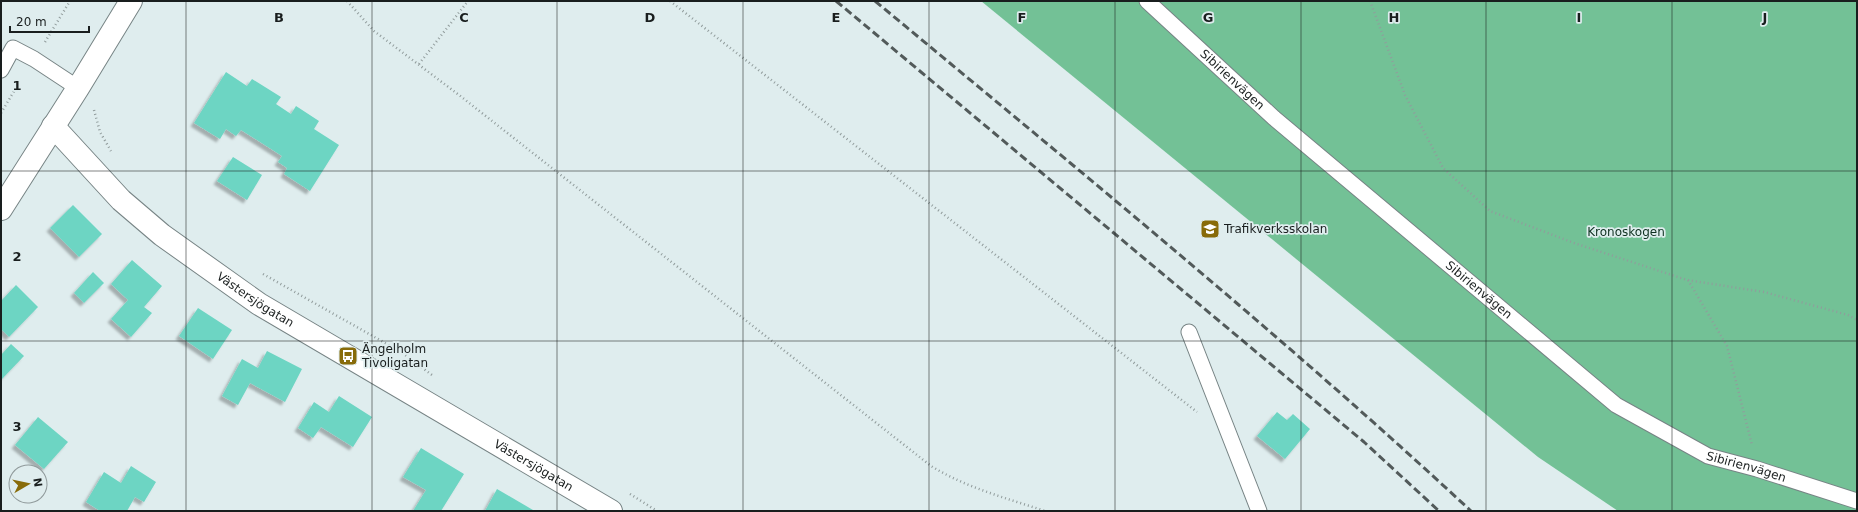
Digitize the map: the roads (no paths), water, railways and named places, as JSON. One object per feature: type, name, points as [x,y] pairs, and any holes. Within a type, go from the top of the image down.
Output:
[{"type":"street","points":[[1,209],[131,1]]},
{"type":"street","name":"Västersjögatan","points":[[53,126],[121,200],[162,234],[259,304],[611,511]]},
{"type":"lane","name":"Sibirienvägen","points":[[1147,1],[1274,118],[1616,404],[1708,456],[1757,469],[1857,501]]},
{"type":"lane","points":[[1,70],[13,48],[78,88]]},
{"type":"lane","points":[[1189,332],[1259,511]]},
{"type":"railway","points":[[836,1],[1364,442],[1439,511]]},
{"type":"railway","points":[[875,1],[1251,315],[1399,445],[1471,511]]},
{"type":"place","name":"Trafikverksskolan","points":[[1210,229]]},
{"type":"place","name":"Ängelholm Tivoligatan","points":[[348,356]]},
{"type":"park label","name":"Kronoskogen","points":[[1626,232]]}]
